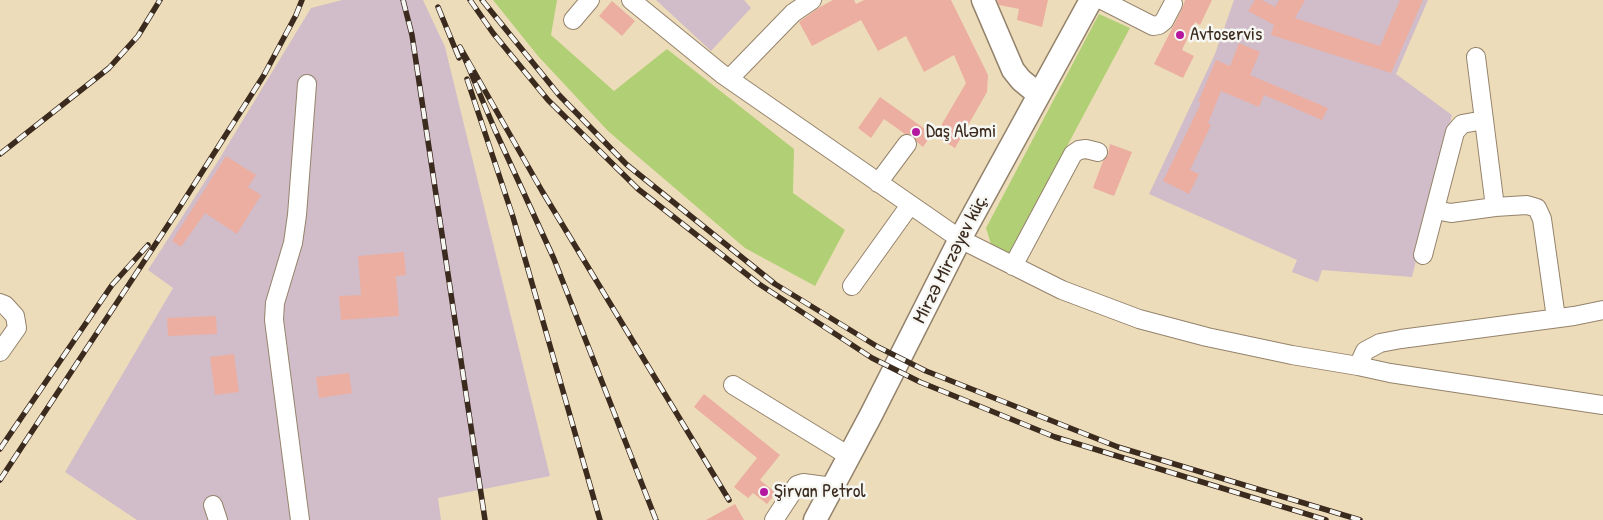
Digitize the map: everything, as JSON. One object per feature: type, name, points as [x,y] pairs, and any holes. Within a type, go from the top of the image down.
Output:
[{"type":"main road","points":[[983,0],[1013,70],[1021,80],[1038,94]]},
{"type":"main road","name":"Mirzə Mirzəyev küç.","points":[[815,520],[960,239],[1091,0]]},
{"type":"street","points":[[573,20],[590,0]]},
{"type":"street","points":[[631,0],[729,80],[960,239],[1062,290],[1140,319],[1207,337],[1390,373],[1603,405]]},
{"type":"street","points":[[729,80],[794,13],[812,0]]},
{"type":"street","points":[[1102,0],[1153,26],[1160,25],[1164,21],[1173,4]]},
{"type":"street","points":[[1476,57],[1494,207]]},
{"type":"street","points":[[300,520],[274,320],[275,303],[292,243],[297,215],[307,84]]},
{"type":"street","points":[[1423,255],[1455,132],[1462,124],[1484,120]]},
{"type":"street","points":[[878,183],[907,144]]},
{"type":"street","points":[[1012,266],[1073,154],[1086,149],[1098,152]]},
{"type":"street","points":[[852,286],[910,205]]},
{"type":"street","points":[[1435,210],[1451,213],[1527,205],[1537,208],[1542,219],[1556,318]]},
{"type":"street","points":[[0,303],[6,305],[15,316],[17,328],[0,352]]},
{"type":"street","points":[[1358,366],[1365,351],[1380,343],[1603,310]]},
{"type":"street","points":[[733,385],[849,456]]},
{"type":"street","points":[[774,520],[798,485],[803,483],[833,487]]},
{"type":"shaded area","points":[[342,0],[423,0],[445,47],[550,476],[438,498],[441,520],[137,520],[65,472],[173,288],[148,270],[218,161],[311,8]]},
{"type":"shaded area","points":[[656,0],[744,0],[751,8],[711,51]]},
{"type":"shaded area","points":[[1234,0],[1428,0],[1396,74],[1452,115],[1412,277],[1322,270],[1318,282],[1292,272],[1297,260],[1149,194],[1215,54]]},
{"type":"green space","points":[[493,0],[557,0],[551,35],[614,91],[667,49],[794,149],[793,193],[845,230],[815,286],[745,248],[608,131],[538,56]]},
{"type":"green space","points":[[1099,14],[1130,28],[1009,255],[991,244],[986,228]]},
{"type":"building","points":[[833,0],[854,0],[856,4],[864,0],[951,0],[988,75],[987,92],[955,148],[935,136],[966,83],[954,55],[924,72],[906,36],[878,51],[861,20],[812,46],[799,22]]},
{"type":"building","points":[[997,0],[1048,0],[1042,27],[1017,20],[1019,9],[999,5]]},
{"type":"building","points":[[1185,0],[1212,0],[1200,25],[1195,22],[1182,50],[1194,56],[1183,78],[1154,64]]},
{"type":"building","points":[[1255,0],[1262,0],[1275,7],[1279,0],[1305,0],[1295,18],[1380,46],[1400,0],[1423,0],[1391,73],[1271,35],[1274,25],[1248,11]]},
{"type":"building","points":[[612,1],[635,21],[622,36],[599,16]]},
{"type":"building","points":[[1239,43],[1260,52],[1250,75],[1328,108],[1322,120],[1264,95],[1259,107],[1221,91],[1208,123],[1211,125],[1190,170],[1199,174],[1189,194],[1163,181],[1201,103],[1198,102],[1216,60],[1230,66]]},
{"type":"building","points":[[880,97],[932,134],[923,147],[913,135],[905,134],[884,119],[871,138],[858,128]]},
{"type":"building","points":[[1110,144],[1132,152],[1114,196],[1093,188],[1103,161],[1108,155]]},
{"type":"building","points":[[226,156],[256,175],[248,187],[261,195],[237,234],[205,213],[181,247],[172,241]]},
{"type":"building","points":[[404,252],[406,275],[396,276],[399,316],[341,320],[339,296],[361,295],[358,256]]},
{"type":"building","points":[[216,316],[217,334],[168,336],[167,318]]},
{"type":"building","points":[[234,354],[239,392],[215,395],[210,357]]},
{"type":"building","points":[[349,373],[352,393],[319,398],[316,377]]},
{"type":"building","points":[[704,394],[780,455],[760,480],[776,493],[767,504],[753,493],[748,498],[734,487],[757,458],[694,407]]},
{"type":"building","points":[[735,504],[744,520],[706,520]]},
{"type":"railway","points":[[0,154],[109,68],[138,36],[160,0]]},
{"type":"railway","points":[[0,480],[174,216],[264,75],[302,0]]},
{"type":"railway","points":[[403,0],[412,35],[485,520]]},
{"type":"railway","points":[[470,0],[493,33],[548,100],[638,189],[759,284],[872,358],[920,382],[1055,437],[1326,520]]},
{"type":"railway","points":[[482,0],[559,95],[626,164],[775,284],[878,347],[926,371],[1118,447],[1360,520]]},
{"type":"railway","points":[[438,7],[459,58]]},
{"type":"railway","points":[[656,520],[554,259],[495,130],[460,47],[542,191],[729,500]]},
{"type":"railway","points":[[467,79],[513,217],[600,520]]},
{"type":"railway","points":[[0,449],[112,285],[148,245]]},
{"type":"place","name":"Avtoservis","points":[[1180,35]]},
{"type":"place","name":"Daş Aləmi","points":[[916,132]]},
{"type":"place","name":"Şirvan Petrol","points":[[764,492]]}]
